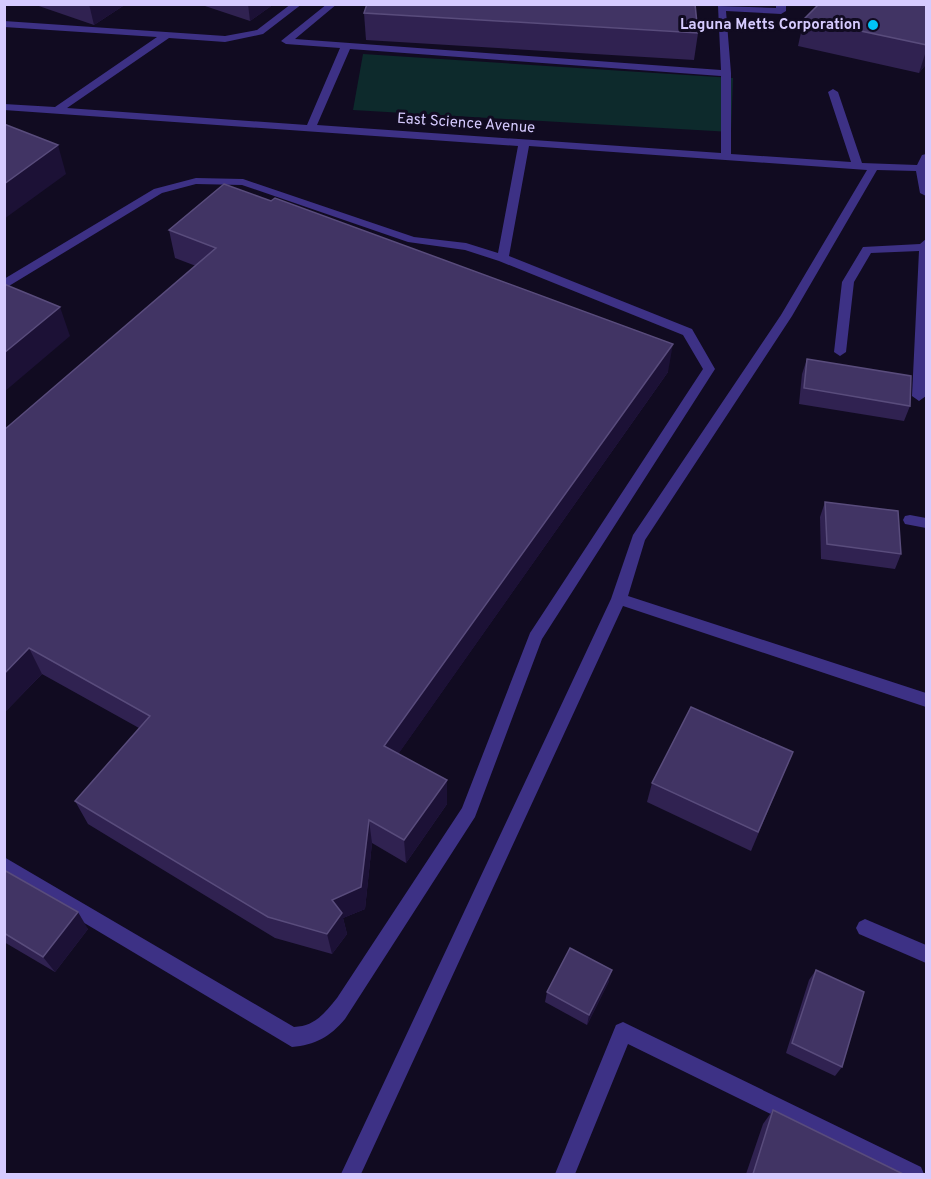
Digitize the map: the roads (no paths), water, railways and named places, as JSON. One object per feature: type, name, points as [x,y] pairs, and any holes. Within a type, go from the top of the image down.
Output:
[{"type":"street","points":[[4,24],[225,39],[260,32],[298,4]]},
{"type":"street","points":[[333,4],[286,41],[726,73]]},
{"type":"street","points":[[726,156],[726,73],[721,8],[781,11],[781,4]]},
{"type":"street","points":[[58,110],[166,35]]},
{"type":"street","points":[[311,128],[346,46]]},
{"type":"street","points":[[833,92],[857,165]]},
{"type":"street","name":"East Science Avenue","points":[[4,107],[874,167],[924,168]]},
{"type":"street","points":[[503,258],[524,143]]},
{"type":"street","points":[[927,157],[924,168],[927,193]]},
{"type":"street","points":[[351,1174],[619,599],[638,540],[786,316],[874,167]]},
{"type":"street","points":[[4,285],[158,190],[196,181],[243,182],[412,240],[466,247],[503,258],[688,332],[710,369],[535,637],[468,812],[344,1005],[326,1028],[308,1036],[292,1036],[4,866]]},
{"type":"street","points":[[840,352],[848,282],[867,250],[926,245],[918,396]]},
{"type":"street","points":[[910,520],[927,523]]},
{"type":"street","points":[[619,599],[927,700]]},
{"type":"street","points":[[865,928],[927,954]]},
{"type":"street","points":[[565,1174],[623,1032],[914,1174]]},
{"type":"place","name":"Laguna Metts Corporation","points":[[873,25]]}]
